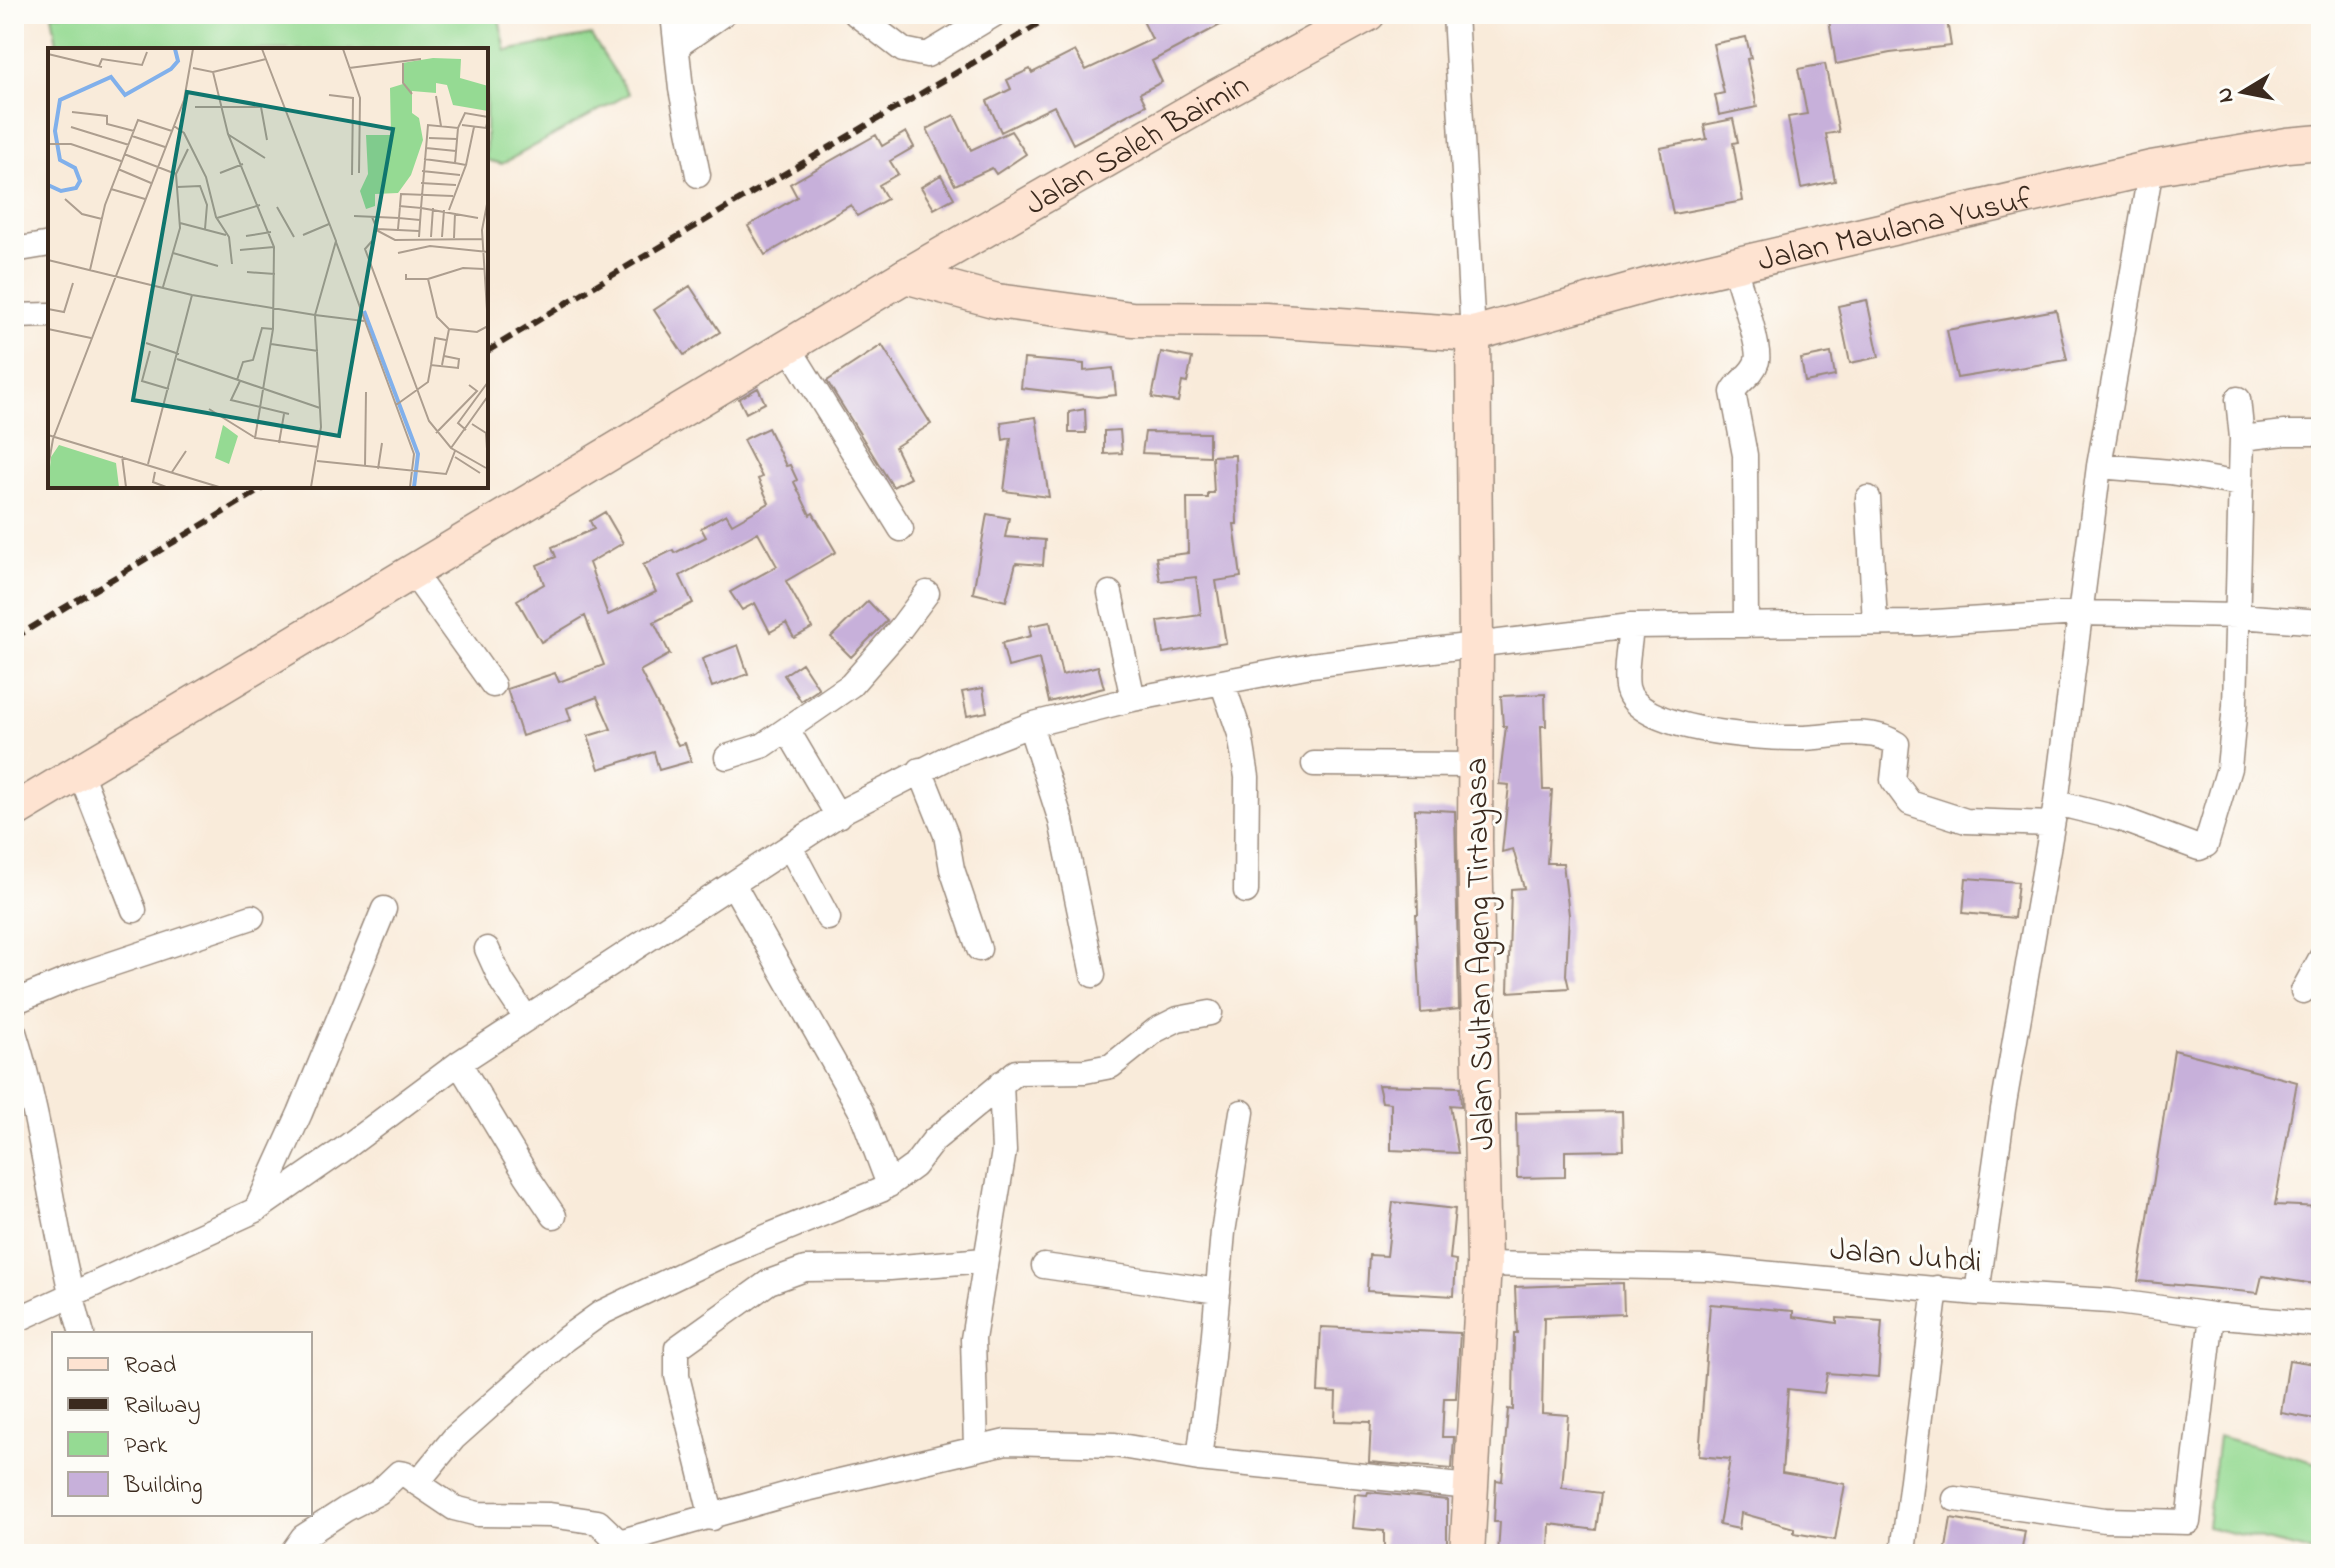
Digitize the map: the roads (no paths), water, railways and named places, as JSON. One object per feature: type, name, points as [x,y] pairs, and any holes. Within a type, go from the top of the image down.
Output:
[{"type":"main road","name":"Jalan Saleh Baimin","points":[[14,811],[905,276],[1212,99],[1368,14]]},
{"type":"main road","name":"Jalan Maulana Yusuf","points":[[905,276],[997,301],[1132,319],[1266,320],[1473,334],[1652,284],[2151,168],[2321,142]]},
{"type":"main road","name":"Jalan Sultan Ageng Tirtayasa","points":[[1467,1554],[1484,1264],[1475,765],[1473,334]]},
{"type":"street","points":[[673,14],[681,89],[698,175]]},
{"type":"street","points":[[677,46],[723,14]]},
{"type":"street","points":[[856,14],[903,50],[927,55],[995,14]]},
{"type":"street","points":[[1455,14],[1473,334]]},
{"type":"street","points":[[1977,1293],[2003,1109],[2054,814],[2099,466],[2151,168]]},
{"type":"street","points":[[14,250],[48,244]]},
{"type":"street","points":[[1734,267],[1757,353],[1751,373],[1735,386],[1733,392],[1745,455],[1746,625]]},
{"type":"street","points":[[14,316],[48,315]]},
{"type":"street","points":[[788,346],[901,529]]},
{"type":"street","points":[[1631,626],[1627,689],[1641,710],[1701,730],[1733,734],[1798,739],[1883,735],[1897,744],[1893,780],[1910,803],[1966,821],[2054,814],[2121,819],[2199,848],[2206,845],[2229,768],[2235,706],[2242,438],[2238,399]]},
{"type":"street","points":[[2242,438],[2321,433]]},
{"type":"street","points":[[2099,466],[2170,472],[2240,484]]},
{"type":"street","points":[[1868,498],[1875,623]]},
{"type":"street","points":[[413,573],[493,685]]},
{"type":"street","points":[[727,757],[764,745],[851,685],[927,593]]},
{"type":"street","points":[[1110,593],[1133,699]]},
{"type":"street","points":[[14,1321],[256,1210],[459,1063],[838,816],[920,770],[1030,725],[1133,699],[1311,665],[1631,626],[1875,623],[2079,613],[2238,616],[2321,622]]},
{"type":"street","points":[[1222,682],[1240,734],[1247,777],[1246,891]]},
{"type":"street","points":[[1030,725],[1061,821],[1093,975]]},
{"type":"street","points":[[788,731],[838,816]]},
{"type":"street","points":[[1314,764],[1475,765]]},
{"type":"street","points":[[920,770],[946,835],[952,869],[979,949]]},
{"type":"street","points":[[80,772],[134,910]]},
{"type":"street","points":[[790,847],[828,918]]},
{"type":"street","points":[[733,884],[861,1111],[889,1185]]},
{"type":"street","points":[[256,1210],[311,1087],[384,909]]},
{"type":"street","points":[[14,1002],[79,975],[252,917]]},
{"type":"street","points":[[487,949],[502,982],[526,1018]]},
{"type":"street","points":[[2303,991],[2321,958]]},
{"type":"street","points":[[417,1483],[454,1438],[565,1339],[601,1313],[724,1254],[836,1210],[889,1185],[914,1166],[934,1140],[1016,1072],[1085,1071],[1111,1066],[1156,1030],[1178,1019],[1210,1013]]},
{"type":"street","points":[[14,1032],[28,1075],[70,1295],[81,1332]]},
{"type":"street","points":[[459,1063],[554,1216]]},
{"type":"street","points":[[976,1448],[973,1339],[1004,1151],[1001,1083]]},
{"type":"street","points":[[1199,1459],[1223,1232],[1242,1112]]},
{"type":"street","points":[[712,1518],[677,1376],[677,1348],[769,1282],[805,1269],[890,1268],[984,1260]]},
{"type":"street","name":"Jalan Juhdi","points":[[1484,1264],[1709,1268],[1977,1293],[2110,1301],[2321,1325]]},
{"type":"street","points":[[1044,1266],[1218,1291]]},
{"type":"street","points":[[1904,1544],[1936,1288]]},
{"type":"street","points":[[1955,1499],[2105,1520],[2188,1522],[2212,1315]]},
{"type":"street","points":[[291,1554],[303,1537],[379,1492],[399,1473],[454,1508],[478,1514],[550,1515],[598,1522],[614,1548],[806,1489],[1006,1442],[1115,1445],[1199,1459],[1470,1487]]},
{"type":"railway","points":[[488,351],[1056,14]]},
{"type":"railway","points":[[14,638],[264,488]]}]
